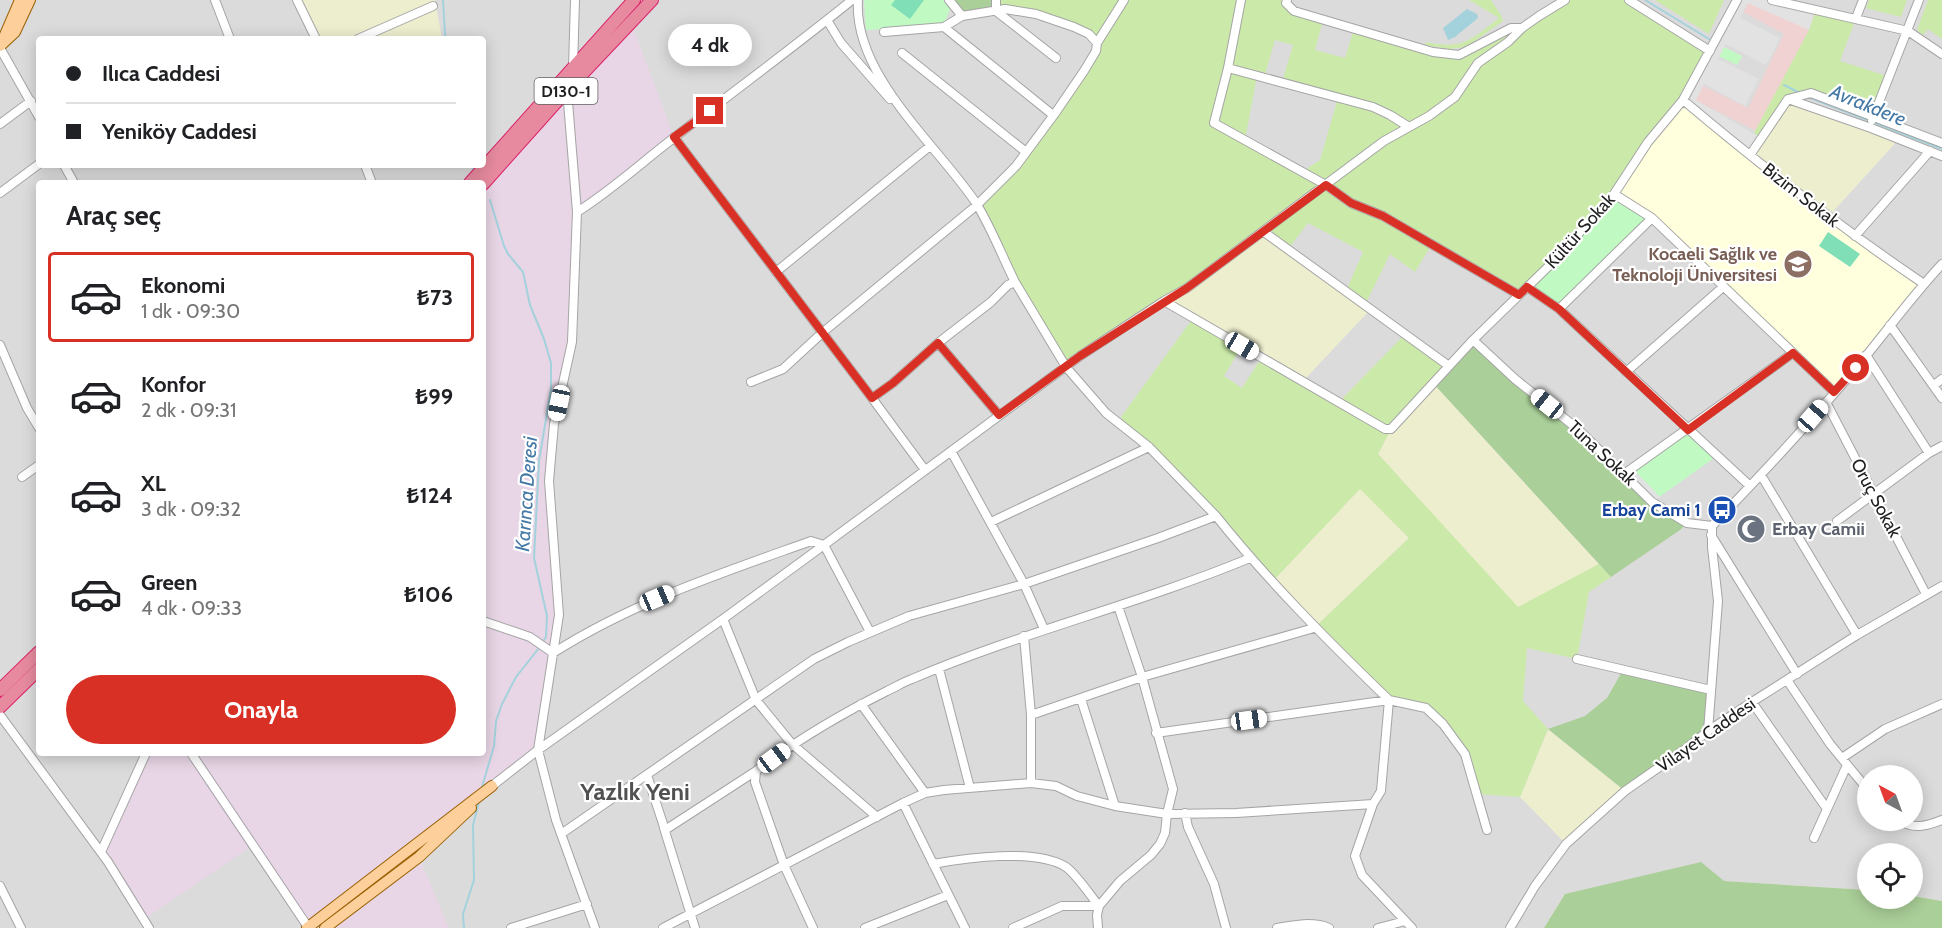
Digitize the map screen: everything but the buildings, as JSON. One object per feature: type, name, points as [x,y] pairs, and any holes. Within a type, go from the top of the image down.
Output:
[{"type":"highway","name":"D130-1","points":[[486,165],[634,0]]},
{"type":"highway","name":"D130-1","points":[[486,181],[652,0]]},
{"type":"highway","name":"D130-1","points":[[473,180],[483,168]]},
{"type":"highway","points":[[0,690],[36,655]]},
{"type":"highway","points":[[0,707],[36,672]]},
{"type":"main road","points":[[0,46],[20,0]]},
{"type":"main road","points":[[0,46],[15,32],[30,0]]},
{"type":"main road","points":[[326,928],[419,857],[492,786]]},
{"type":"main road","points":[[308,928],[464,811]]},
{"type":"street","points":[[215,0],[229,36]]},
{"type":"street","points":[[297,0],[315,36]]},
{"type":"street","points":[[573,67],[575,0]]},
{"type":"street","points":[[577,212],[603,195],[674,137],[780,58],[852,0]]},
{"type":"street","points":[[858,0],[857,14],[872,61],[901,111]]},
{"type":"street","points":[[949,0],[963,16]]},
{"type":"street","points":[[996,0],[996,10]]},
{"type":"street","points":[[751,382],[783,369],[822,333],[977,205],[1016,166],[1084,71],[1096,51],[1097,43],[1124,0]]},
{"type":"street","points":[[1241,0],[1228,68],[1214,123],[1326,185],[1351,203],[1383,216],[1519,295]]},
{"type":"street","points":[[1287,0],[1286,3],[1294,11],[1433,52],[1459,55],[1511,28],[1522,28]]},
{"type":"street","points":[[492,786],[538,750],[723,620],[1066,367],[1187,288],[1384,141],[1455,97],[1478,63],[1508,42],[1522,28],[1565,0]]},
{"type":"street","points":[[1629,0],[1710,51]]},
{"type":"street","name":"Kültür Sokak","points":[[1164,301],[1385,429],[1391,429],[1614,194],[1648,142],[1683,100],[1737,0]]},
{"type":"street","points":[[1772,0],[1908,31],[1942,54]]},
{"type":"street","points":[[1856,18],[1863,0]]},
{"type":"street","points":[[1869,127],[1919,0]]},
{"type":"street","points":[[365,36],[433,6]]},
{"type":"street","points":[[884,32],[944,27],[963,16],[1005,9],[1036,14],[1089,34],[1097,43]]},
{"type":"street","points":[[996,10],[1056,58]]},
{"type":"street","points":[[827,20],[841,43],[901,111],[977,205],[1015,282],[1066,367],[1106,413],[1149,447],[1216,516],[1250,558],[1314,628],[1389,700]]},
{"type":"street","points":[[944,27],[1053,115]]},
{"type":"street","points":[[0,46],[36,111]]},
{"type":"street","points":[[902,53],[1026,152]]},
{"type":"street","points":[[1228,68],[1373,107],[1390,114],[1409,127]]},
{"type":"street","points":[[567,90],[577,212],[572,342],[554,424],[549,481],[559,615],[549,650],[538,750],[561,834],[595,928]]},
{"type":"street","points":[[1750,155],[1788,99],[1810,93],[1942,142]]},
{"type":"street","points":[[1788,99],[1869,127],[1942,156]]},
{"type":"street","name":"Bizim Sokak","points":[[1683,100],[1855,236],[1923,284]]},
{"type":"street","points":[[0,124],[31,101]]},
{"type":"street","points":[[674,137],[925,470]]},
{"type":"street","points":[[776,272],[930,146]]},
{"type":"street","points":[[1855,236],[1930,151]]},
{"type":"street","points":[[0,193],[36,166]]},
{"type":"street","points":[[1614,194],[1652,218],[1834,392]]},
{"type":"street","points":[[1559,309],[1652,218]]},
{"type":"street","points":[[1264,232],[1449,366]]},
{"type":"street","points":[[1708,731],[1718,601],[1712,530],[1866,356],[1923,284],[1942,264]]},
{"type":"street","points":[[872,398],[991,302],[1008,285],[1015,282]]},
{"type":"street","points":[[1527,287],[1559,309],[1750,486]]},
{"type":"street","points":[[1626,372],[1723,287]]},
{"type":"street","points":[[1890,325],[1942,398]]},
{"type":"street","name":"Tuna Sokak","points":[[1473,340],[1515,379],[1579,430],[1653,502],[1687,523],[1712,530]]},
{"type":"street","points":[[938,343],[999,415]]},
{"type":"street","points":[[0,345],[27,408],[36,423]]},
{"type":"street","points":[[1624,474],[1793,353]]},
{"type":"street","points":[[1866,356],[1929,453]]},
{"type":"street","points":[[1934,385],[1942,379]]},
{"type":"street","name":"Oruç Sokak","points":[[1826,402],[1926,594]]},
{"type":"street","points":[[1837,521],[1929,453],[1942,446]]},
{"type":"street","points":[[991,522],[1149,447]]},
{"type":"street","points":[[951,451],[1024,584],[1044,629]]},
{"type":"street","points":[[22,477],[36,467]]},
{"type":"street","points":[[1761,475],[1857,635]]},
{"type":"street","points":[[561,834],[814,659],[909,616],[1024,584],[1216,516]]},
{"type":"street","points":[[1712,530],[1797,674]]},
{"type":"street","points":[[549,650],[677,590],[811,541],[824,545],[870,632]]},
{"type":"street","points":[[663,824],[664,830],[756,771],[792,744],[861,704],[911,679],[1024,636],[1118,606],[1250,558]]},
{"type":"street","name":"Vilayet Caddesi","points":[[1510,928],[1535,885],[1566,844],[1625,791],[1752,702],[1857,635],[1942,586]]},
{"type":"street","points":[[1098,928],[1099,906],[1120,881],[1151,855],[1160,844],[1165,833],[1173,789],[1142,677],[1118,606]]},
{"type":"street","points":[[723,620],[756,700],[792,744],[876,817]]},
{"type":"street","points":[[486,622],[535,640],[549,650]]},
{"type":"street","points":[[1030,715],[1142,677],[1314,628]]},
{"type":"street","points":[[1024,636],[1030,715],[1031,783]]},
{"type":"street","points":[[0,683],[36,648]]},
{"type":"street","points":[[1578,659],[1711,690]]},
{"type":"street","points":[[939,669],[970,788]]},
{"type":"street","points":[[1787,680],[1857,777]]},
{"type":"street","points":[[1081,699],[1115,806]]},
{"type":"street","points":[[1389,700],[1381,791],[1373,804],[1355,856],[1362,875],[1409,925]]},
{"type":"street","points":[[1156,733],[1389,700],[1426,708],[1443,724],[1465,754],[1487,830]]},
{"type":"street","points":[[1752,702],[1827,809]]},
{"type":"street","points":[[861,704],[925,794]]},
{"type":"street","points":[[1814,838],[1844,762],[1885,729],[1942,704]]},
{"type":"street","points":[[0,715],[101,852],[149,928]]},
{"type":"street","points":[[101,852],[145,756]]},
{"type":"street","points":[[193,756],[308,928]]},
{"type":"street","points":[[756,771],[755,782],[784,865],[813,928]]},
{"type":"street","points":[[647,775],[695,928]]},
{"type":"street","points":[[663,928],[903,803],[925,794],[1031,783],[1056,786],[1077,796],[1115,806],[1167,814],[1236,813],[1373,804]]},
{"type":"street","points":[[903,803],[965,928]]},
{"type":"street","points":[[1185,813],[1188,827],[1214,884],[1227,928]]},
{"type":"street","points":[[1923,826],[1942,820]]},
{"type":"street","points":[[933,864],[975,856],[1044,858],[1066,868],[1099,906]]},
{"type":"street","points":[[0,886],[21,928]]},
{"type":"street","points":[[865,928],[948,894]]},
{"type":"street","points":[[511,928],[587,904]]},
{"type":"street","points":[[1013,928],[1062,906],[1099,906]]},
{"type":"street","points":[[1277,928],[1296,925],[1329,928]]},
{"type":"street","points":[[1378,928],[1409,925]]},
{"type":"shaded area","points":[[0,0],[1942,0],[1942,901],[1923,898],[1923,843],[1857,843],[1857,889],[1724,881],[1565,894],[1544,928],[0,928]]},
{"type":"shaded area","points":[[302,0],[435,0],[441,36],[320,36]]},
{"type":"shaded area","points":[[1737,0],[1770,0],[1816,9],[1809,30],[1748,3],[1740,18],[1780,38],[1766,65],[1726,44],[1718,59],[1759,79],[1745,106],[1704,84],[1696,100],[1761,138],[1750,155],[1683,100]]},
{"type":"shaded area","points":[[1749,0],[1809,30],[1762,134],[1695,100],[1703,86],[1748,108],[1784,34],[1743,12]]},
{"type":"shaded area","points":[[631,22],[674,137],[577,212],[572,342],[554,424],[549,481],[559,615],[538,750],[415,847],[449,928],[307,928],[253,845],[146,918],[102,850],[145,756],[486,756],[486,180]]},
{"type":"shaded area","points":[[1788,99],[1899,139],[1829,216],[1750,155]]},
{"type":"shaded area","name":"Kocaeli Sağlık ve Teknoloji Üniversitesi","points":[[1683,100],[1924,284],[1834,392],[1652,218],[1614,194]]},
{"type":"shaded area","points":[[1264,232],[1371,309],[1303,381],[1164,301]]},
{"type":"shaded area","points":[[1433,383],[1599,564],[1518,608],[1378,454],[1391,429]]},
{"type":"shaded area","points":[[1632,468],[1660,497],[1652,502],[1624,474]]},
{"type":"shaded area","points":[[1360,488],[1409,538],[1314,628],[1272,582]]},
{"type":"shaded area","points":[[1548,729],[1625,791],[1566,844],[1520,797]]},
{"type":"green space","points":[[864,0],[943,0],[950,9],[944,25],[866,30]]},
{"type":"green space","points":[[895,0],[924,0],[910,19],[891,5]]},
{"type":"green space","points":[[949,0],[996,0],[996,11],[962,16]]},
{"type":"green space","points":[[996,0],[1287,0],[1287,3],[1323,20],[1315,50],[1345,58],[1354,29],[1459,55],[1511,28],[1522,28],[1565,0],[1629,0],[1710,51],[1683,100],[1614,194],[1519,295],[1432,244],[1415,272],[1390,254],[1365,305],[1346,291],[1363,252],[1308,223],[1288,249],[1263,232],[1066,367],[977,205],[1016,166],[1096,51],[1089,34],[1036,14],[996,11]],"holes":[[[1275,40],[1293,45],[1282,82],[1338,98],[1320,160],[1302,172],[1245,140],[1257,76],[1264,78]]]},
{"type":"green space","points":[[1469,0],[1491,0],[1503,21],[1466,47],[1449,49],[1425,45],[1426,42],[1458,44],[1481,32],[1499,18]]},
{"type":"green space","points":[[1655,0],[1724,0],[1709,34]]},
{"type":"green space","points":[[1869,0],[1907,0],[1901,17],[1866,8]]},
{"type":"green space","points":[[1928,0],[1942,0],[1942,39],[1928,29],[1923,35],[1917,30]]},
{"type":"green space","points":[[1816,9],[1856,18],[1840,61],[1890,77],[1874,116],[1810,93],[1788,99],[1761,138],[1754,133],[1809,30]]},
{"type":"green space","points":[[1724,47],[1742,56],[1737,65],[1719,56]]},
{"type":"green space","points":[[1614,194],[1652,218],[1559,309],[1527,287]]},
{"type":"green space","points":[[1828,232],[1860,254],[1850,267],[1819,246]]},
{"type":"green space","points":[[1193,318],[1242,346],[1224,376],[1242,388],[1262,357],[1339,402],[1405,334],[1449,366],[1391,429],[1378,454],[1518,607],[1599,564],[1611,577],[1589,592],[1577,659],[1527,648],[1523,701],[1548,729],[1520,797],[1476,794],[1465,754],[1426,708],[1389,700],[1314,628],[1409,538],[1360,489],[1272,582],[1216,516],[1122,426],[1121,417]]},
{"type":"green space","points":[[1473,340],[1579,430],[1652,502],[1687,523],[1611,577],[1433,383]]},
{"type":"green space","points":[[1688,430],[1717,456],[1652,502],[1624,474]]},
{"type":"green space","points":[[1623,670],[1711,690],[1708,731],[1625,791],[1548,729],[1585,716],[1607,698]]},
{"type":"green space","points":[[1701,862],[1724,881],[1857,889],[1857,909],[1923,909],[1923,898],[1942,901],[1942,928],[1544,928],[1565,894]]},
{"type":"water","points":[[1467,9],[1477,14],[1478,18],[1448,40],[1443,28]]},
{"type":"waterway","name":"Karınca Deresi","points":[[443,0],[446,36]]},
{"type":"waterway","name":"Avrakdere","points":[[1645,0],[1709,39]]},
{"type":"waterway","name":"Avrakdere","points":[[1784,85],[1800,93]]},
{"type":"waterway","name":"Avrakdere","points":[[1808,97],[1942,149]]},
{"type":"waterway","name":"Karınca Deresi","points":[[490,200],[504,246],[523,272],[530,305],[551,363],[551,389],[539,461],[534,558],[547,616],[546,637],[542,643]]},
{"type":"waterway","name":"Karınca Deresi","points":[[482,787],[494,746],[496,721],[502,704],[516,677],[539,648]]},
{"type":"waterway","name":"Karınca Deresi","points":[[464,928],[463,914],[474,880],[473,825],[479,802]]},
{"type":"place","name":"Kocaeli Sağlık ve Teknoloji Üniversitesi","points":[[1798,264]]},
{"type":"place","name":"Erbay Cami 1","points":[[1722,510]]},
{"type":"place","name":"Erbay Camii","points":[[1751,529]]},
{"type":"district","name":"Yazlık Yeni","points":[[635,791]]},
{"type":"route","points":[[710,111],[674,137],[872,398],[893,383],[938,343],[999,415],[1080,356],[1187,288],[1326,185],[1351,203],[1383,216],[1519,295],[1527,287],[1559,309],[1688,430],[1793,353],[1834,392],[1856,368]]}]
